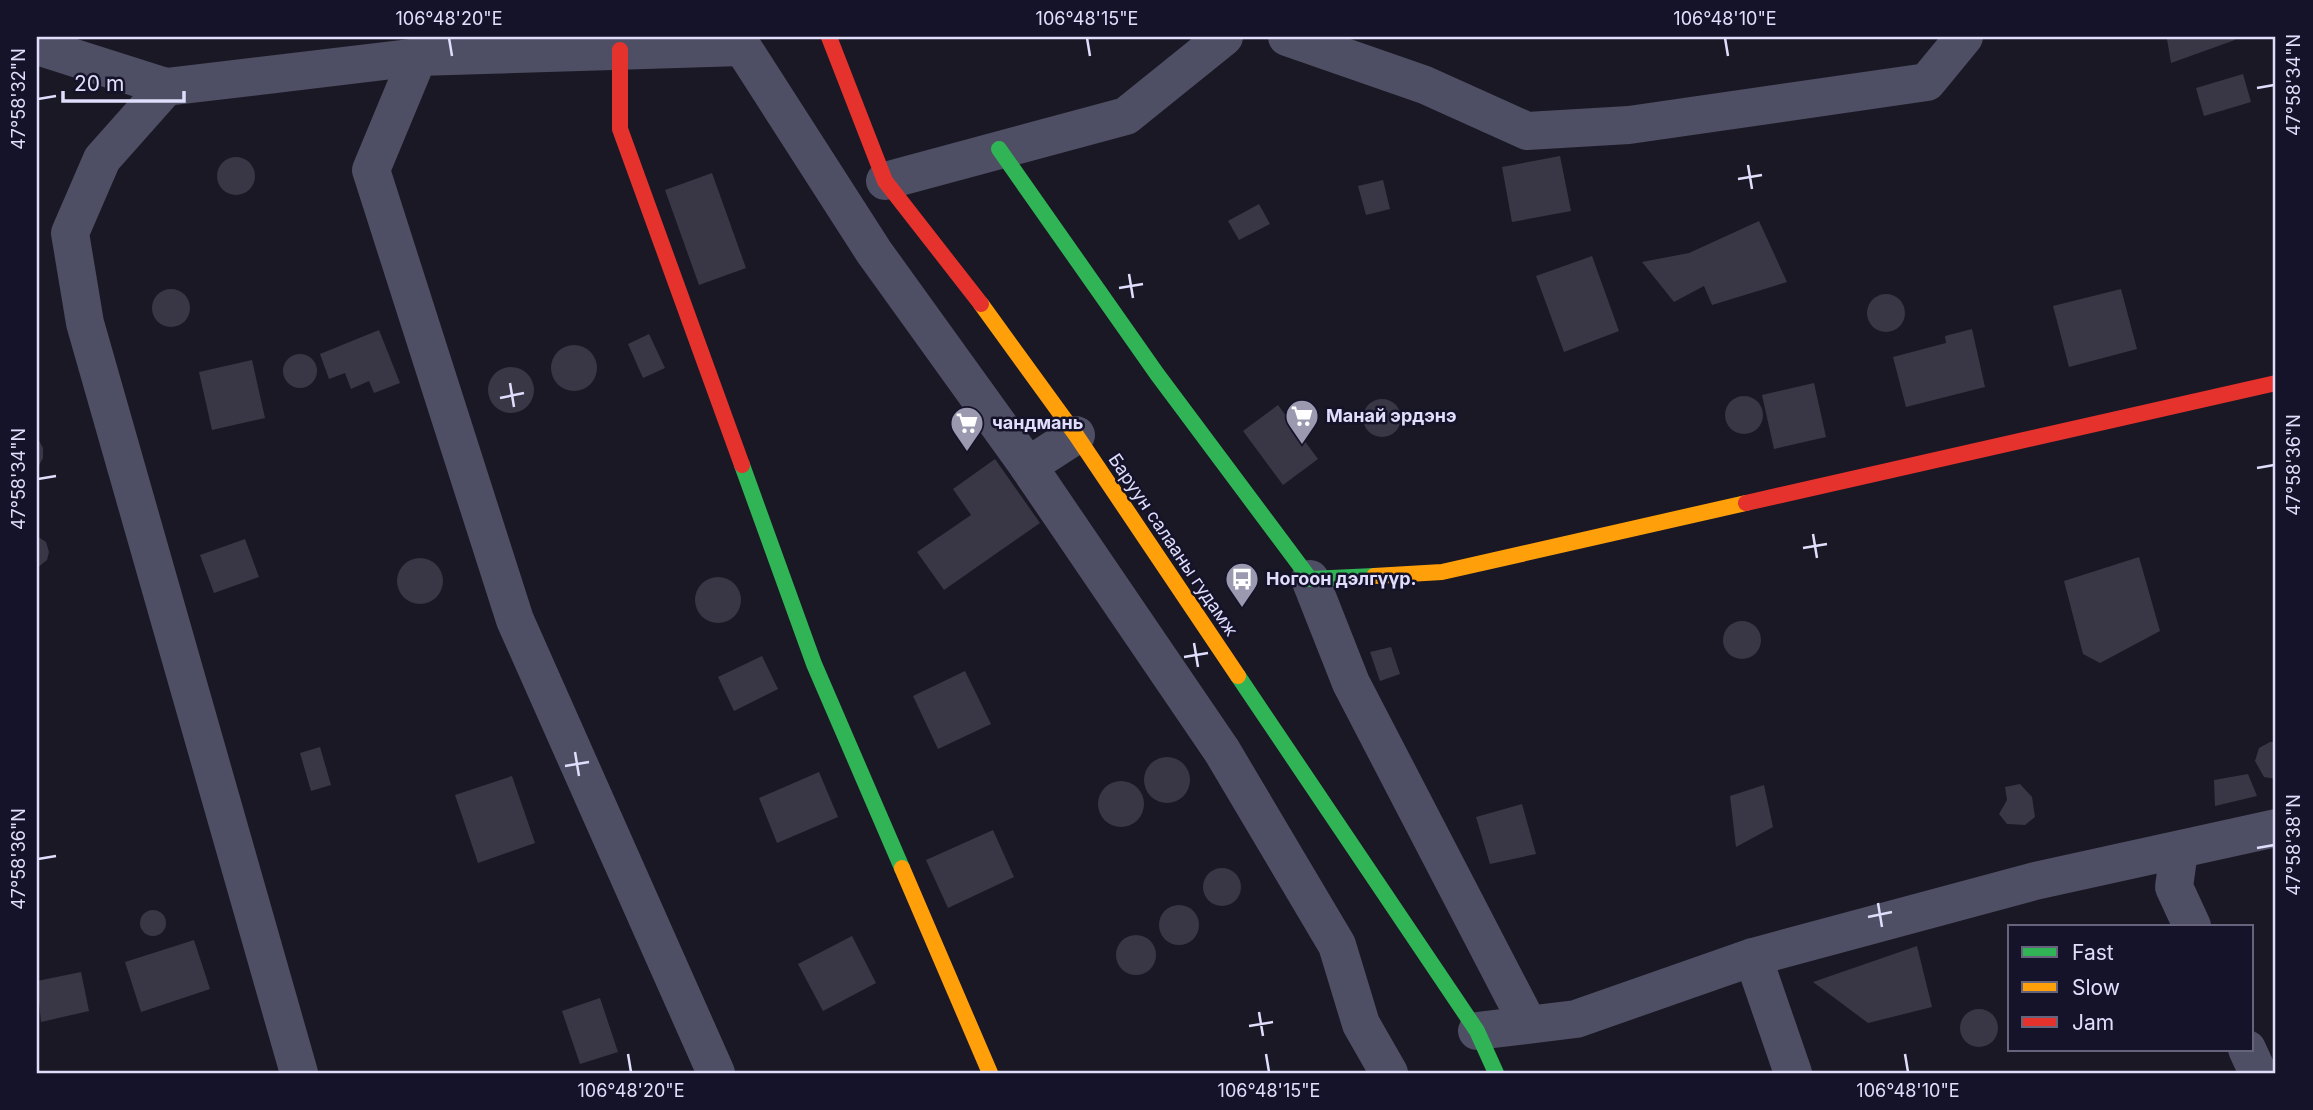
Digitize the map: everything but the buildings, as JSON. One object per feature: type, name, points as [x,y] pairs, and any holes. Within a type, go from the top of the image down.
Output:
[{"type":"street","name":"Баруун салааны гудамж","points":[[829,37],[885,181],[949,259],[1076,435],[1477,1031],[1496,1073]]},
{"type":"street","points":[[885,181],[1126,116],[1224,37]]},
{"type":"street","points":[[1287,37],[1425,85],[1527,131],[1629,125],[1927,82],[1964,37]]},
{"type":"street","points":[[37,46],[166,87],[528,45],[620,50],[739,42],[874,252],[1028,466],[1222,751],[1337,945],[1361,1024],[1389,1073]]},
{"type":"street","points":[[620,50],[620,129],[804,638],[990,1073]]},
{"type":"street","points":[[418,57],[371,170],[515,620],[716,1073]]},
{"type":"street","points":[[166,87],[102,159],[70,233],[85,323],[299,1073]]},
{"type":"street","points":[[999,149],[1157,374],[1310,579],[1351,683],[1528,1024]]},
{"type":"street","points":[[1310,579],[1442,572],[2276,383]]},
{"type":"street","points":[[1028,466],[1076,435]]},
{"type":"street","points":[[1477,1031],[1576,1019],[1754,957],[2035,881],[2276,828]]},
{"type":"street","points":[[2179,851],[2174,887],[2192,925]]},
{"type":"street","points":[[1754,957],[1793,1073]]},
{"type":"street","points":[[2247,1050],[2258,1073]]},
{"type":"traffic: fast","points":[[999,149],[1157,374],[1310,579],[1374,576]]},
{"type":"traffic: fast","points":[[742,465],[814,664],[902,868]]},
{"type":"traffic: fast","points":[[1238,676],[1477,1031],[1496,1073]]},
{"type":"traffic: slow","points":[[981,304],[1076,435],[1238,676]]},
{"type":"traffic: slow","points":[[1374,576],[1442,572],[1746,503]]},
{"type":"traffic: slow","points":[[902,868],[990,1073]]},
{"type":"traffic: jam","points":[[829,37],[885,181],[981,304]]},
{"type":"traffic: jam","points":[[620,50],[620,129],[742,465]]},
{"type":"traffic: jam","points":[[1746,503],[2276,383]]},
{"type":"place","name":"Манай эрдэнэ","points":[[1302,446]]},
{"type":"place","name":"чандмань","points":[[967,453]]},
{"type":"place","name":"Ногоон дэлгүүр.","points":[[1242,609]]}]
